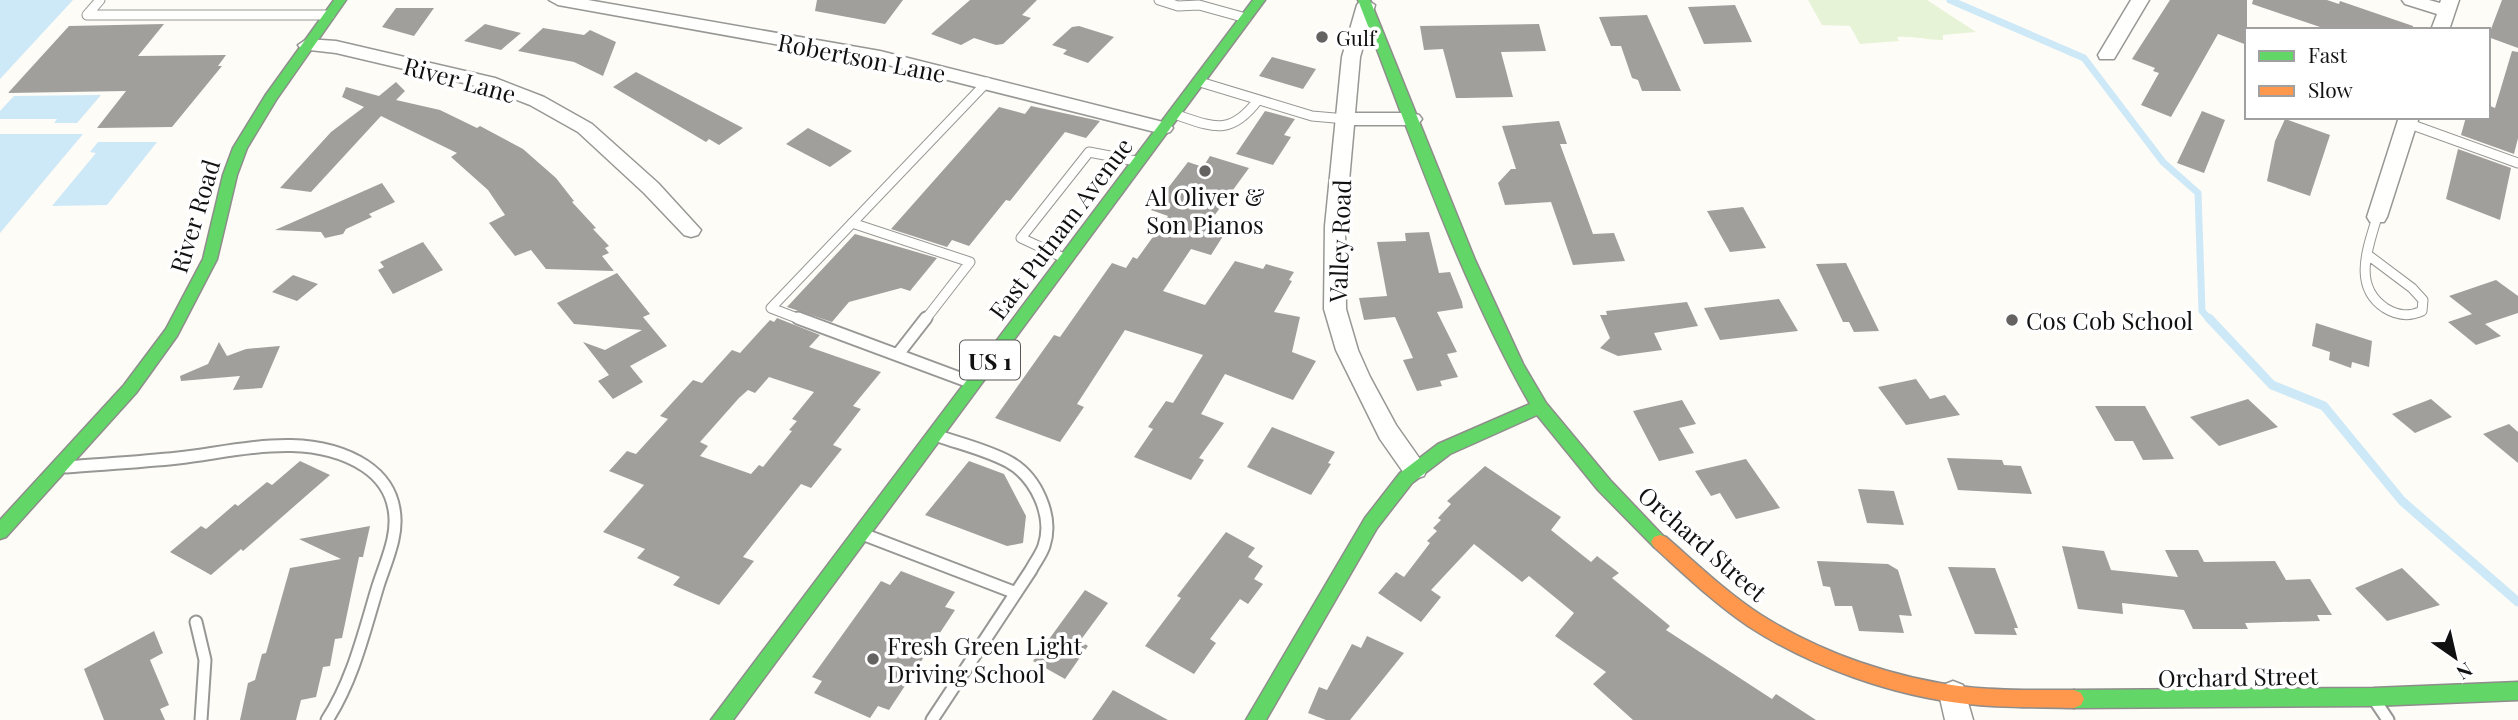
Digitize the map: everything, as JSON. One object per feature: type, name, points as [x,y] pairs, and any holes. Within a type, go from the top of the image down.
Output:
[{"type":"main road","name":"River Road","points":[[0,533],[130,389],[178,322],[210,259],[230,175],[240,148],[307,45],[340,0]]},
{"type":"main road","name":"East Putnam Avenue","points":[[722,720],[1259,0]]},
{"type":"main road","name":"Orchard Street","points":[[1365,2],[1489,307],[1539,407],[1604,485],[1661,544],[1735,605],[1768,628],[1853,668],[1956,707],[2518,691]]},
{"type":"main road","points":[[1256,720],[1300,640],[1372,523],[1415,469],[1454,444],[1539,407]]},
{"type":"street","name":"Robertson Lane","points":[[558,0],[880,57],[1168,121]]},
{"type":"street","points":[[2107,55],[2140,0]]},
{"type":"street","points":[[2411,0],[2448,6],[2441,28]]},
{"type":"street","name":"Valley Road","points":[[1365,2],[1351,57],[1335,226],[1335,309],[1347,350],[1359,377],[1388,432],[1415,469]]},
{"type":"street","name":"River Lane","points":[[307,45],[337,47],[495,84],[537,101],[585,128],[651,188],[691,230]]},
{"type":"street","points":[[1346,119],[1412,119]]},
{"type":"street","points":[[2377,217],[2408,120]]},
{"type":"lane","points":[[100,0],[88,15],[330,15]]},
{"type":"lane","points":[[1159,0],[1178,6],[1201,2],[1246,18]]},
{"type":"lane","points":[[1198,81],[1312,116],[1346,119]]},
{"type":"lane","points":[[973,383],[771,308],[987,82]]},
{"type":"lane","points":[[1168,121],[1226,128],[1242,121],[1258,100]]},
{"type":"lane","points":[[2408,120],[2518,163]]},
{"type":"lane","points":[[1065,259],[1021,238],[1089,152],[1139,161]]},
{"type":"lane","points":[[2368,255],[2412,288],[2423,300],[2422,311],[2412,317],[2398,315],[2380,306],[2367,292],[2364,269],[2377,217]]},
{"type":"lane","points":[[852,223],[970,262],[898,354]]},
{"type":"lane","points":[[932,720],[1045,545],[1047,523],[1041,501],[1029,480],[1011,463],[935,435]]},
{"type":"lane","points":[[60,467],[153,461],[279,446],[313,447],[341,452],[362,462],[380,478],[394,498],[397,517],[394,538],[343,695],[327,720]]},
{"type":"lane","points":[[861,533],[1016,593]]},
{"type":"lane","points":[[196,622],[205,660],[201,720]]},
{"type":"lane","points":[[2373,697],[2388,720]]},
{"type":"green space","points":[[1808,0],[1927,0],[1976,32],[1943,35],[1943,40],[1897,37],[1899,41],[1860,44],[1850,26],[1822,25]]},
{"type":"water","points":[[0,0],[73,0],[0,79]]},
{"type":"water","points":[[101,95],[77,123],[54,123],[57,119],[0,119],[0,111],[14,96]]},
{"type":"water","points":[[0,134],[83,134],[0,233]]},
{"type":"water","points":[[98,142],[157,142],[107,205],[52,206],[96,153],[90,152]]},
{"type":"building","points":[[817,0],[903,0],[885,24],[815,11]]},
{"type":"building","points":[[970,0],[1037,0],[1022,15],[1031,18],[1003,44],[996,45],[974,38],[961,45],[931,34]]},
{"type":"building","points":[[2170,0],[2247,0],[2245,44],[2218,34],[2171,117],[2141,105],[2159,73],[2153,71],[2155,68],[2132,59]]},
{"type":"building","points":[[2253,0],[2327,0],[2339,4],[2340,1],[2413,28],[2323,28],[2252,4]]},
{"type":"building","points":[[2502,0],[2518,0],[2518,48],[2490,38]]},
{"type":"building","points":[[1735,5],[1752,42],[1704,44],[1688,7]]},
{"type":"building","points":[[396,8],[434,8],[414,36],[382,27]]},
{"type":"building","points":[[1647,15],[1681,91],[1642,91],[1638,80],[1632,78],[1621,46],[1611,46],[1599,17]]},
{"type":"building","points":[[164,24],[138,56],[226,55],[218,66],[222,66],[172,127],[97,128],[126,91],[8,93],[69,26]]},
{"type":"building","points":[[485,24],[521,33],[501,50],[464,41]]},
{"type":"building","points":[[1539,24],[1546,51],[1501,52],[1513,97],[1464,98],[1456,98],[1443,49],[1424,50],[1420,26]]},
{"type":"building","points":[[1079,26],[1114,37],[1088,63],[1063,54],[1067,50],[1052,45],[1072,27]]},
{"type":"building","points":[[543,28],[584,35],[590,30],[616,42],[603,76],[574,62],[518,51]]},
{"type":"building","points":[[2512,51],[2518,52],[2518,138],[2514,154],[2461,135],[2465,119],[2490,119],[2490,106],[2495,108]]},
{"type":"building","points":[[1272,57],[1316,69],[1303,89],[1259,76]]},
{"type":"building","points":[[636,72],[743,128],[719,145],[709,139],[706,142],[613,87]]},
{"type":"building","points":[[396,82],[405,91],[396,100],[440,110],[477,128],[480,126],[523,149],[556,178],[574,201],[572,202],[596,228],[593,229],[609,246],[605,248],[609,253],[602,256],[614,271],[546,269],[531,250],[515,256],[489,223],[505,215],[488,190],[451,157],[457,153],[381,116],[311,192],[280,188],[331,132],[364,107],[342,97],[346,87],[379,96]]},
{"type":"building","points":[[1031,106],[1100,121],[1086,138],[1065,132],[1010,201],[1006,200],[969,246],[952,240],[947,247],[891,229],[999,107],[1025,114]]},
{"type":"building","points":[[1265,111],[1295,119],[1284,135],[1291,137],[1273,165],[1236,154]]},
{"type":"building","points":[[2202,111],[2225,120],[2204,173],[2177,163]]},
{"type":"building","points":[[2285,119],[2330,135],[2310,196],[2267,181],[2275,141]]},
{"type":"building","points":[[1559,121],[1567,144],[1560,144],[1593,234],[1614,233],[1625,261],[1573,265],[1551,202],[1505,205],[1498,183],[1511,169],[1516,169],[1502,126]]},
{"type":"building","points":[[808,128],[852,151],[830,167],[786,144]]},
{"type":"building","points":[[2458,149],[2511,168],[2500,220],[2446,199]]},
{"type":"building","points":[[1210,156],[1249,168],[1206,227],[1225,233],[1211,255],[1191,249],[1163,291],[1205,305],[1235,261],[1263,269],[1266,264],[1294,272],[1289,280],[1292,281],[1274,312],[1300,317],[1292,352],[1316,361],[1293,400],[1225,374],[1201,414],[1224,423],[1199,458],[1204,460],[1191,480],[1134,457],[1153,429],[1148,427],[1166,401],[1173,403],[1203,355],[1125,330],[1077,404],[1084,407],[1060,442],[995,418],[1054,335],[1060,337],[1112,263],[1126,268],[1133,257],[1137,259],[1168,216],[1151,210],[1188,162],[1203,167]]},
{"type":"building","points":[[382,183],[395,202],[369,214],[372,217],[346,229],[343,234],[325,238],[321,232],[275,230]]},
{"type":"building","points":[[1743,207],[1766,248],[1730,252],[1707,211]]},
{"type":"building","points":[[1429,232],[1439,273],[1450,272],[1462,302],[1463,308],[1437,312],[1457,352],[1447,354],[1458,377],[1440,381],[1442,386],[1417,391],[1403,360],[1413,358],[1395,317],[1364,320],[1359,298],[1387,296],[1377,242],[1406,241],[1405,233]]},
{"type":"building","points":[[855,234],[937,258],[910,291],[901,288],[849,302],[832,322],[787,307]]},
{"type":"building","points":[[423,242],[443,270],[393,294],[378,270],[384,267],[380,262]]},
{"type":"building","points":[[1846,263],[1879,331],[1854,332],[1849,322],[1843,322],[1816,264]]},
{"type":"building","points":[[617,273],[650,314],[643,317],[667,346],[630,366],[643,382],[613,399],[598,381],[609,375],[583,342],[605,350],[642,330],[574,324],[557,303]]},
{"type":"building","points":[[293,275],[318,284],[297,301],[272,292]]},
{"type":"building","points":[[2496,280],[2518,296],[2518,313],[2485,324],[2501,336],[2476,345],[2448,322],[2472,314],[2449,296]]},
{"type":"building","points":[[1779,299],[1798,331],[1720,340],[1704,308]]},
{"type":"building","points":[[1687,302],[1698,326],[1654,333],[1662,350],[1618,356],[1600,348],[1610,338],[1600,315],[1607,315],[1606,311]]},
{"type":"building","points":[[777,318],[820,335],[809,347],[881,372],[853,406],[861,409],[833,445],[842,449],[811,488],[801,484],[743,557],[754,561],[719,605],[673,585],[680,577],[637,558],[645,549],[603,532],[644,485],[609,471],[627,451],[636,454],[668,419],[660,416],[693,380],[702,383],[732,350],[740,353],[770,320],[774,322]],"holes":[[[769,377],[814,392],[792,419],[797,421],[789,430],[792,431],[763,467],[759,465],[751,474],[700,456],[708,446],[700,442],[739,398],[748,390],[755,393]]]},
{"type":"building","points":[[2316,323],[2372,341],[2369,367],[2352,362],[2351,368],[2329,360],[2330,352],[2312,346]]},
{"type":"building","points":[[219,342],[227,356],[246,349],[280,346],[262,388],[233,390],[240,376],[181,381],[180,376],[208,364]]},
{"type":"building","points":[[1916,379],[1930,399],[1945,395],[1960,415],[1906,425],[1878,387]]},
{"type":"building","points":[[2248,399],[2278,427],[2219,446],[2190,417]]},
{"type":"building","points":[[2431,399],[2452,417],[2415,433],[2392,414]]},
{"type":"building","points":[[1682,400],[1696,424],[1679,428],[1694,453],[1659,461],[1633,411]]},
{"type":"building","points":[[2095,406],[2145,406],[2174,459],[2143,460],[2133,441],[2115,441]]},
{"type":"building","points":[[2509,424],[2518,432],[2518,463],[2483,434]]},
{"type":"building","points":[[1272,427],[1335,452],[1328,463],[1331,464],[1311,495],[1247,467]]},
{"type":"building","points":[[1947,458],[2002,460],[2004,465],[2021,466],[2032,494],[1958,490]]},
{"type":"building","points":[[1746,459],[1780,508],[1736,519],[1720,493],[1711,496],[1695,471]]},
{"type":"building","points":[[300,461],[330,475],[243,551],[241,549],[211,575],[170,552],[201,526],[206,529],[235,504],[238,506],[267,482],[272,485]]},
{"type":"building","points":[[969,461],[1004,474],[1026,516],[1023,543],[1007,546],[925,515]]},
{"type":"building","points":[[1485,466],[1561,517],[1551,530],[1591,562],[1597,556],[1619,573],[1612,578],[1670,626],[1666,630],[1772,699],[1776,694],[1816,720],[1633,720],[1593,684],[1606,672],[1555,636],[1574,613],[1529,576],[1522,582],[1474,544],[1431,590],[1441,597],[1421,622],[1378,593],[1396,572],[1404,577],[1430,543],[1427,541],[1437,531],[1433,528],[1441,520],[1438,518],[1451,504],[1447,501]]},
{"type":"building","points":[[1858,489],[1894,491],[1904,525],[1867,523]]},
{"type":"building","points":[[370,526],[363,557],[359,557],[342,638],[335,639],[330,666],[323,667],[316,697],[301,700],[296,720],[240,720],[248,683],[255,680],[262,654],[266,653],[290,568],[341,559],[299,539]]},
{"type":"building","points":[[1226,532],[1255,548],[1248,557],[1263,566],[1254,579],[1263,584],[1248,604],[1240,599],[1210,639],[1216,643],[1194,674],[1145,646],[1181,598],[1177,596]]},
{"type":"building","points":[[2062,546],[2104,551],[2111,570],[2178,577],[2165,550],[2198,550],[2204,562],[2275,561],[2286,580],[2310,579],[2332,615],[2317,615],[2320,621],[2245,623],[2248,629],[2193,629],[2184,610],[2122,603],[2123,614],[2078,609]]},
{"type":"building","points":[[1817,561],[1888,564],[1898,570],[1912,616],[1899,615],[1904,633],[1859,631],[1852,606],[1835,606],[1830,587],[1823,586]]},
{"type":"building","points":[[1948,567],[1995,568],[2018,628],[2014,628],[2017,635],[1975,634]]},
{"type":"building","points":[[2402,568],[2440,605],[2387,621],[2355,588]]},
{"type":"building","name":"Fresh Green Light Driving School","points":[[901,571],[955,592],[945,607],[955,610],[889,710],[878,706],[870,718],[814,693],[822,681],[812,677],[881,581],[890,585]]},
{"type":"building","points":[[1085,590],[1108,603],[1080,641],[1088,646],[1065,679],[1033,661]]},
{"type":"building","points":[[154,631],[163,653],[150,660],[169,705],[160,709],[165,720],[104,720],[84,669]]},
{"type":"building","points":[[1367,636],[1404,653],[1350,720],[1326,720],[1308,713],[1319,687],[1327,690],[1352,644],[1361,648]]},
{"type":"building","points":[[1113,690],[1168,720],[1092,720]]},
{"type":"waterway","points":[[1950,0],[2084,58],[2163,162],[2198,193],[2202,311],[2210,320]]},
{"type":"waterway","points":[[2209,318],[2272,385],[2324,406],[2402,501],[2518,602]]},
{"type":"traffic: fast","points":[[0,532],[130,389],[172,332],[210,259],[230,175],[240,148],[270,99],[340,0]]},
{"type":"traffic: fast","points":[[721,720],[1259,0]]},
{"type":"traffic: fast","points":[[1364,0],[1468,260],[1516,365],[1540,407],[1604,485],[1660,542]]},
{"type":"traffic: fast","points":[[1256,720],[1371,523],[1406,478],[1444,449],[1540,407]]},
{"type":"traffic: fast","points":[[2074,699],[2373,697],[2518,691]]},
{"type":"traffic: slow","points":[[1660,542],[1740,610],[1769,629],[1835,660],[1903,683],[1950,693],[1996,698],[2074,699]]},
{"type":"place","name":"Gulf","points":[[1322,37]]},
{"type":"place","name":"Al Oliver & Son Pianos","points":[[1205,171]]},
{"type":"place","name":"Cos Cob School","points":[[2012,320]]},
{"type":"place","name":"Fresh Green Light Driving School","points":[[873,659]]}]
